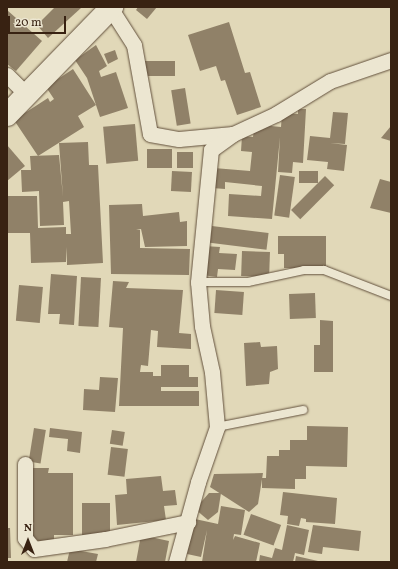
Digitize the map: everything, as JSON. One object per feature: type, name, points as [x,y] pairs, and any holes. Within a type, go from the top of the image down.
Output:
[{"type":"main road","points":[[7,115],[111,8]]},
{"type":"street","points":[[111,8],[134,45],[150,134],[179,139],[232,134]]},
{"type":"street","points":[[176,562],[198,482],[218,427],[212,372],[202,326],[198,282],[211,150],[232,134],[276,114],[330,81],[391,60]]},
{"type":"street","points":[[7,76],[27,95]]},
{"type":"street","points":[[25,464],[25,538],[34,549],[105,539],[188,522]]},
{"type":"lane","points":[[198,282],[248,282],[304,270],[324,270],[391,296]]},
{"type":"lane","points":[[218,427],[303,410]]},
{"type":"building","points":[[55,7],[81,8],[48,38],[37,25]]},
{"type":"building","points":[[138,7],[157,7],[147,19],[136,10]]},
{"type":"building","points":[[7,10],[42,41],[16,71],[7,64]]},
{"type":"building","points":[[229,22],[245,73],[250,72],[261,107],[237,115],[225,80],[221,81],[216,66],[200,71],[188,35]]},
{"type":"building","points":[[96,45],[107,66],[99,71],[101,77],[116,72],[128,108],[100,117],[87,78],[75,60]]},
{"type":"building","points":[[115,50],[118,59],[108,64],[104,54]]},
{"type":"building","points":[[143,61],[175,61],[175,76],[143,76]]},
{"type":"building","points":[[73,69],[96,105],[78,116],[84,127],[38,156],[14,120],[48,98],[50,102],[54,99],[46,87]]},
{"type":"building","points":[[185,88],[191,124],[177,126],[171,90]]},
{"type":"building","points":[[298,109],[306,109],[303,163],[293,162],[292,173],[278,172],[280,137],[272,219],[228,216],[229,194],[261,196],[262,186],[225,182],[225,189],[212,188],[214,168],[250,171],[252,152],[241,151],[242,136],[253,137],[254,129],[261,130],[261,125],[281,127],[282,113],[298,114]]},
{"type":"building","points":[[333,112],[348,113],[345,144],[330,143],[347,145],[344,171],[327,169],[328,162],[307,160],[310,136],[330,138]]},
{"type":"building","points":[[135,124],[138,161],[106,164],[103,127]]},
{"type":"building","points":[[391,126],[391,141],[381,138]]},
{"type":"building","points":[[88,142],[89,165],[98,165],[103,263],[67,265],[67,247],[66,262],[31,263],[30,233],[7,233],[7,196],[37,196],[38,228],[66,227],[66,234],[71,234],[69,201],[63,202],[64,225],[40,226],[39,191],[22,192],[21,170],[31,170],[30,156],[59,155],[63,197],[59,143]]},
{"type":"building","points":[[7,145],[25,166],[7,181]]},
{"type":"building","points":[[147,149],[172,149],[172,168],[147,168]]},
{"type":"building","points":[[177,152],[193,152],[193,168],[177,168]]},
{"type":"building","points":[[172,171],[192,172],[191,192],[171,191]]},
{"type":"building","points":[[299,171],[318,171],[318,183],[299,183]]},
{"type":"building","points":[[280,175],[295,177],[289,218],[274,216]]},
{"type":"building","points":[[325,176],[334,185],[300,219],[291,210]]},
{"type":"building","points":[[380,179],[391,182],[391,213],[370,208]]},
{"type":"building","points":[[142,204],[143,216],[179,212],[180,222],[187,221],[187,246],[145,247],[141,229],[136,230],[140,230],[140,248],[190,249],[189,275],[111,274],[109,205]]},
{"type":"building","points":[[212,226],[269,233],[267,250],[210,243]]},
{"type":"building","points":[[278,236],[326,236],[326,268],[284,268],[284,254],[278,254]]},
{"type":"building","points":[[204,246],[220,247],[219,253],[237,254],[235,270],[218,269],[217,277],[202,275]]},
{"type":"building","points":[[242,251],[270,252],[269,277],[241,276]]},
{"type":"building","points":[[51,274],[77,276],[74,325],[59,324],[60,314],[48,314]]},
{"type":"building","points":[[81,277],[101,278],[98,327],[78,326]]},
{"type":"building","points":[[113,281],[129,282],[126,288],[183,290],[179,333],[191,334],[191,349],[157,347],[158,331],[151,330],[148,366],[141,365],[140,372],[153,372],[153,376],[161,376],[161,365],[189,365],[189,377],[198,377],[198,387],[161,387],[161,391],[199,391],[199,406],[119,406],[123,328],[109,327]]},
{"type":"building","points":[[19,285],[43,287],[40,323],[16,321]]},
{"type":"building","points":[[216,290],[244,292],[242,315],[214,313]]},
{"type":"building","points":[[315,293],[316,318],[290,319],[289,294]]},
{"type":"building","points":[[320,320],[333,321],[333,372],[314,372],[314,345],[320,345]]},
{"type":"building","points":[[260,342],[261,347],[277,346],[278,369],[270,372],[269,384],[246,386],[244,343]]},
{"type":"building","points":[[100,377],[118,378],[115,412],[83,410],[84,389],[99,390]]},
{"type":"building","points":[[307,426],[348,427],[347,467],[306,466],[306,479],[295,479],[295,489],[262,488],[262,478],[266,478],[267,456],[279,456],[279,450],[290,450],[290,440],[307,440]]},
{"type":"building","points":[[34,428],[46,430],[41,463],[29,462]]},
{"type":"building","points":[[50,428],[82,432],[80,453],[67,451],[68,439],[49,437]]},
{"type":"building","points":[[112,430],[125,432],[123,446],[110,444]]},
{"type":"building","points":[[111,447],[128,449],[124,477],[108,475]]},
{"type":"building","points":[[31,468],[49,468],[48,473],[73,473],[73,535],[54,535],[54,542],[40,542],[32,536]]},
{"type":"building","points":[[263,473],[258,504],[249,512],[210,487],[214,474]]},
{"type":"building","points":[[161,476],[163,491],[175,490],[177,505],[164,506],[166,520],[117,525],[115,495],[127,494],[126,479]]},
{"type":"building","points":[[283,492],[337,498],[335,524],[306,522],[306,519],[301,518],[299,526],[287,524],[288,516],[280,515]]},
{"type":"building","points":[[209,493],[221,493],[218,512],[208,520],[195,509]]},
{"type":"building","points":[[82,503],[110,503],[110,536],[82,536]]},
{"type":"building","points":[[221,506],[245,510],[241,535],[234,534],[233,540],[235,536],[260,543],[256,562],[202,562],[207,530],[201,557],[187,554],[195,519],[218,524]]},
{"type":"building","points":[[251,514],[281,525],[274,546],[243,535]]},
{"type":"building","points":[[287,525],[309,530],[304,555],[295,553],[293,562],[259,562],[260,555],[272,558],[275,548],[282,550]]},
{"type":"building","points":[[313,525],[361,531],[359,551],[323,547],[322,554],[308,552]]},
{"type":"building","points":[[7,528],[10,528],[11,558],[7,558]]},
{"type":"building","points":[[141,535],[169,541],[165,562],[136,562]]},
{"type":"building","points":[[70,549],[98,554],[96,562],[67,562]]},
{"type":"building","points":[[296,556],[318,561],[318,562],[295,562]]}]
